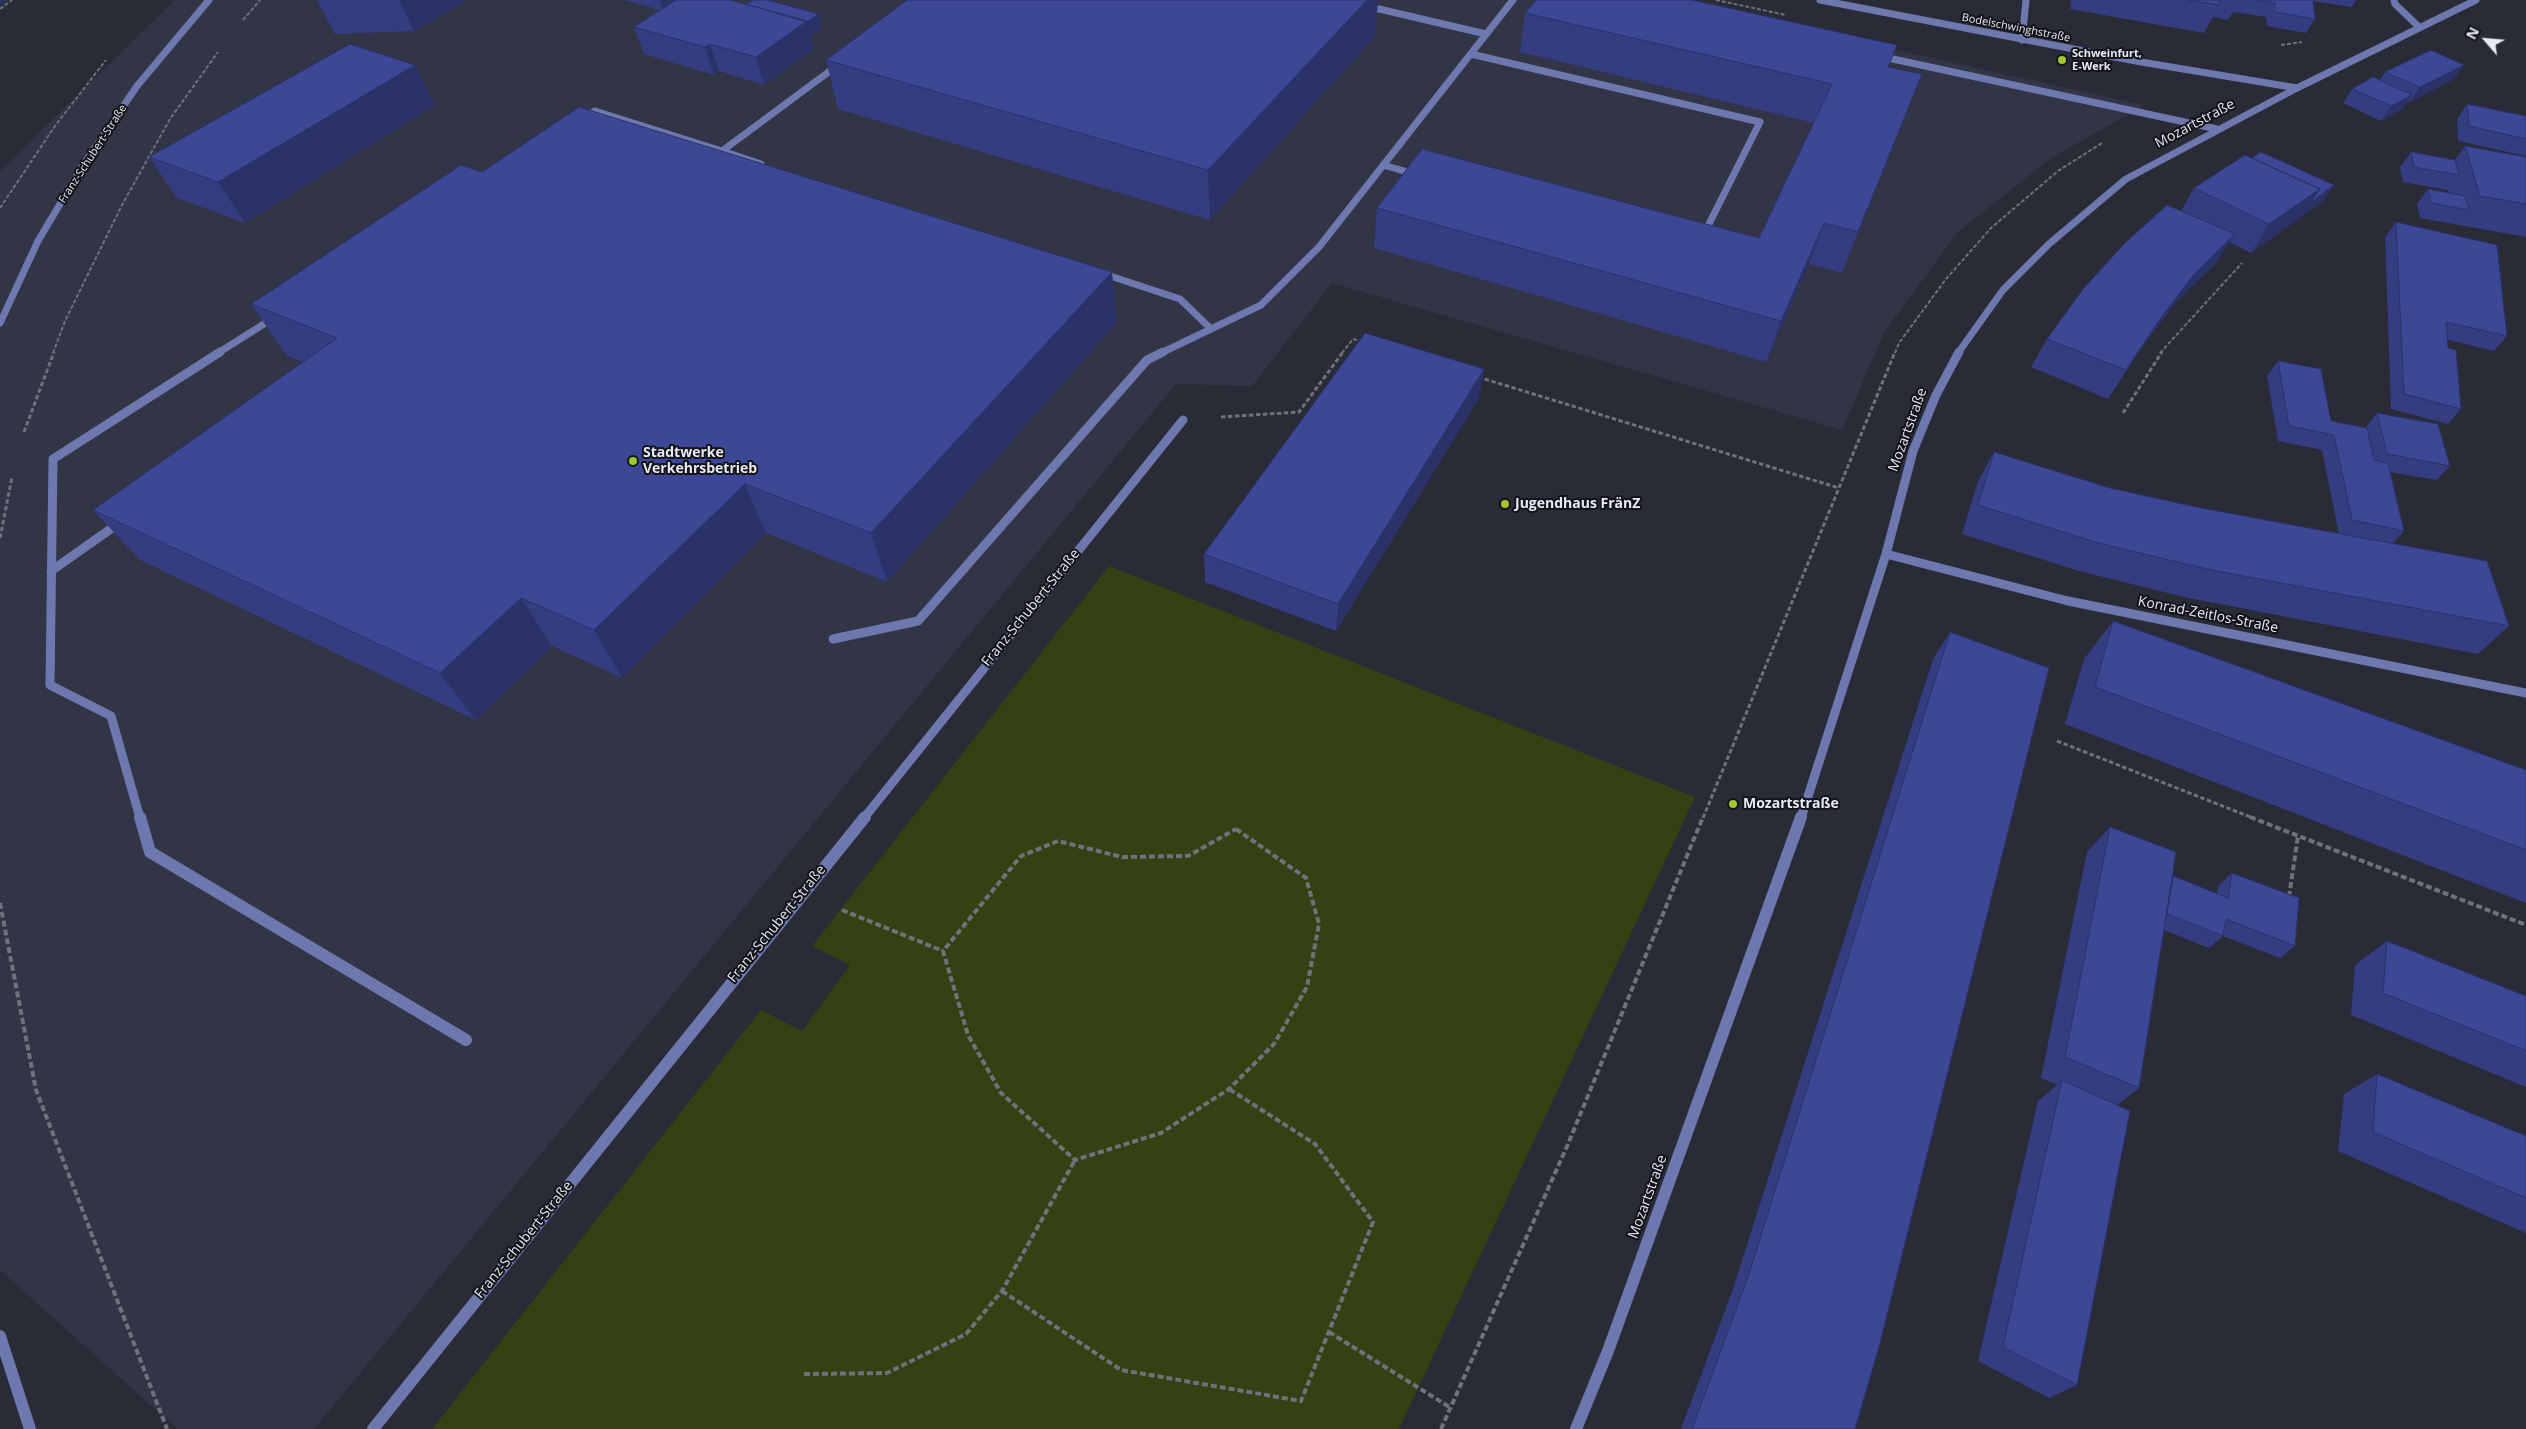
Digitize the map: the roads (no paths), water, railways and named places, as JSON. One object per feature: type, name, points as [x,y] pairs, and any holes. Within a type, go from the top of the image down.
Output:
[{"type":"street","name":"Franz-Schubert-Straße","points":[[0,323],[38,241],[82,167],[137,86],[209,0]]},
{"type":"street","points":[[1341,0],[1486,34]]},
{"type":"street","points":[[833,639],[918,621],[1147,360],[1261,305],[1319,247],[1513,0]]},
{"type":"street","name":"Bodelschwinghstraße","points":[[1820,0],[2022,40],[2297,88]]},
{"type":"street","points":[[2022,40],[2026,0]]},
{"type":"street","points":[[2394,0],[2395,4],[2419,26]]},
{"type":"street","name":"Mozartstraße","points":[[1576,1429],[1608,1351],[1801,818],[1886,554],[1913,451],[1936,395],[1960,350],[2003,290],[2049,244],[2126,179],[2297,88],[2419,26],[2476,0]]},
{"type":"street","points":[[1471,54],[1760,122],[1700,240]]},
{"type":"street","points":[[1871,55],[2218,129]]},
{"type":"street","points":[[722,151],[847,58]]},
{"type":"street","points":[[578,122],[595,111],[769,166]]},
{"type":"street","points":[[1383,165],[1430,178]]},
{"type":"street","points":[[1096,272],[1180,299],[1211,328]]},
{"type":"street","points":[[287,309],[53,460],[50,685],[111,716],[150,852],[466,1040]]},
{"type":"street","name":"Franz-Schubert-Straße","points":[[373,1429],[802,892],[1183,420]]},
{"type":"street","points":[[51,571],[132,513]]},
{"type":"street","name":"Konrad-Zeitlos-Straße","points":[[1886,554],[2068,601],[2526,694]]},
{"type":"street","points":[[0,1336],[30,1429]]},
{"type":"place","name":"Schweinfurt, E-Werk","points":[[2062,60]]},
{"type":"place","name":"Stadtwerke Verkehrsbetrieb","points":[[633,461]]},
{"type":"place","name":"Jugendhaus FränZ","points":[[1505,504]]},
{"type":"place","name":"Mozartstraße","points":[[1733,804]]}]
